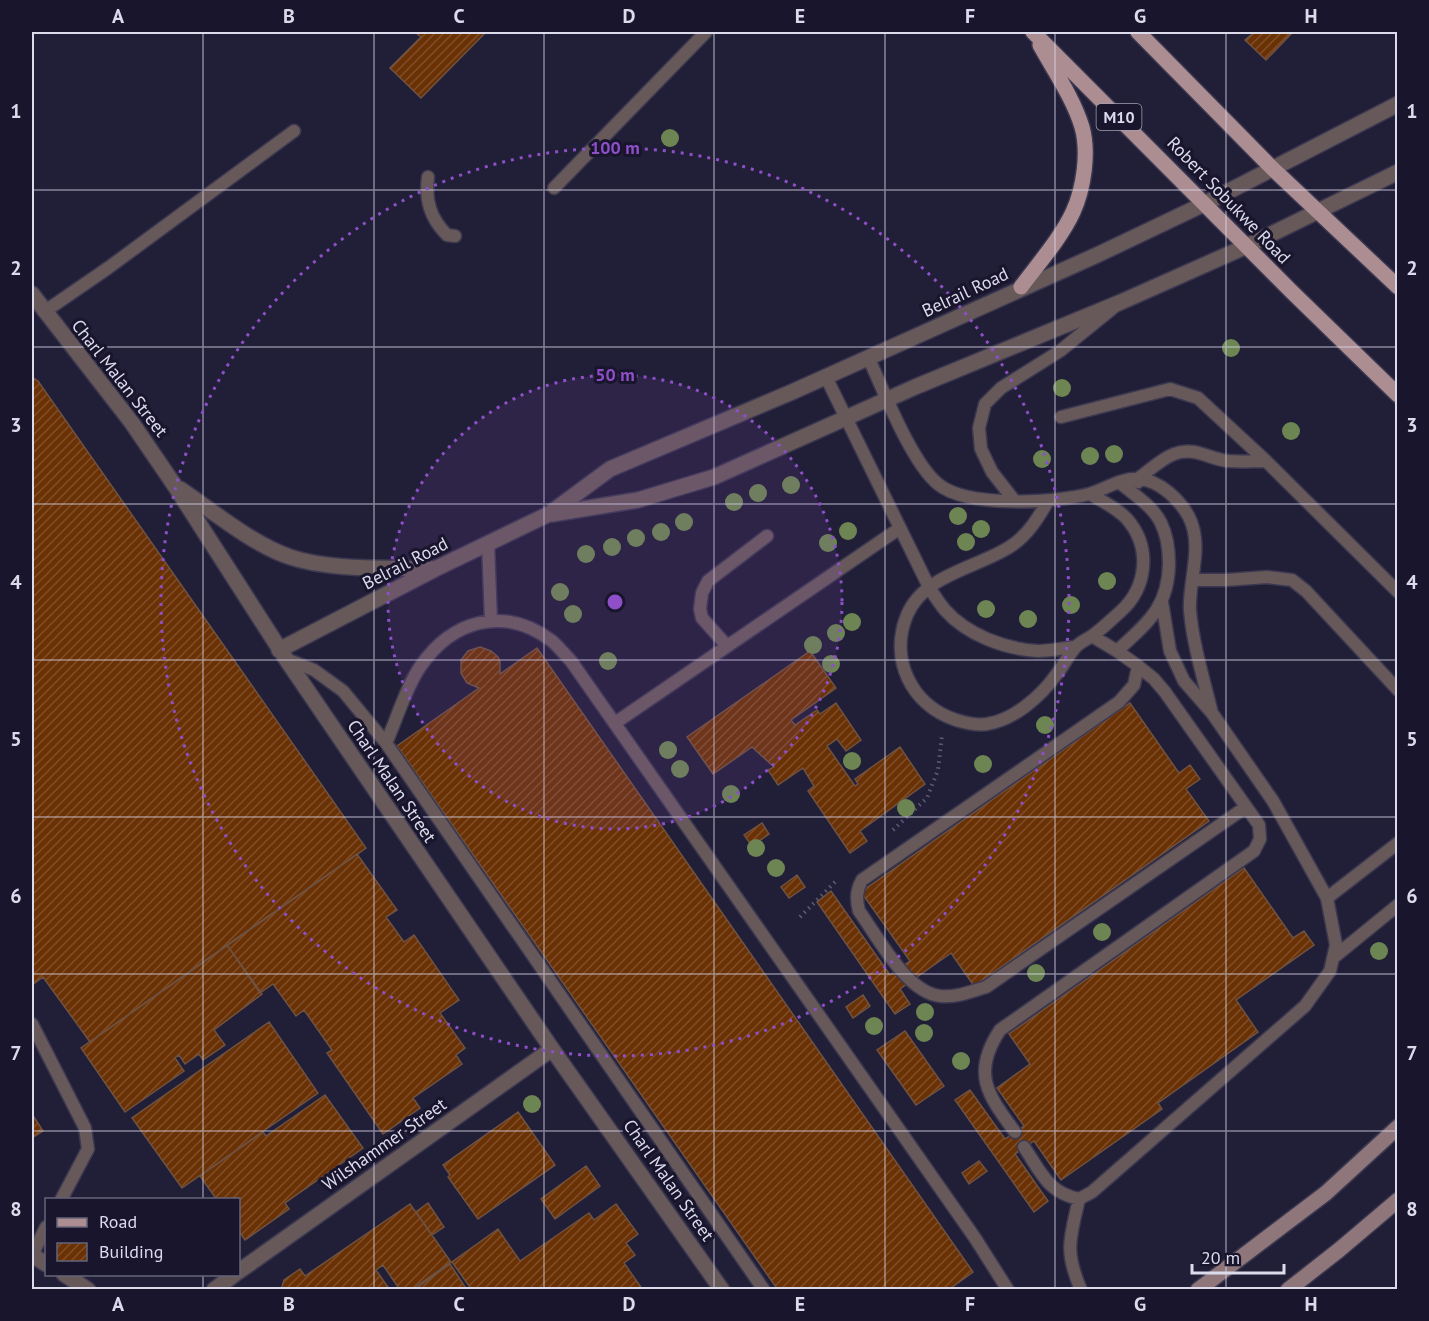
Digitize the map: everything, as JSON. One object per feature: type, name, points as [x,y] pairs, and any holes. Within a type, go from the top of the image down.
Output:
[{"type":"main road","name":"Robert Sobukwe Road","points":[[1033,32],[1398,395]]},
{"type":"main road","points":[[1021,287],[1073,212],[1082,184],[1085,154],[1082,129],[1074,107],[1033,32]]},
{"type":"main road","points":[[1138,32],[1272,168],[1398,287]]},
{"type":"main road","points":[[1198,1290],[1326,1193],[1398,1127]]},
{"type":"main road","points":[[1288,1290],[1398,1200]]},
{"type":"street","name":"Belrail Road","points":[[283,655],[435,569],[549,514],[610,469],[826,377],[1021,287],[1097,255],[1204,204],[1398,104]]},
{"type":"street","name":"Belrail Road","points":[[549,514],[638,500],[714,477],[1247,246],[1398,172]]},
{"type":"street","name":"Charl Malan Street","points":[[32,294],[38,316],[132,423],[283,655],[552,1049],[722,1290]]},
{"type":"street","points":[[175,486],[256,540],[289,556],[321,565],[435,569]]},
{"type":"street","name":"Wilshammer Street","points":[[240,1271],[552,1049]]},
{"type":"street","points":[[32,1255],[45,1263]]},
{"type":"street","points":[[66,1276],[88,1290]]},
{"type":"street","points":[[214,1290],[234,1276]]},
{"type":"lane","points":[[554,188],[706,32]]},
{"type":"lane","points":[[38,316],[108,268],[294,131]]},
{"type":"lane","points":[[428,177],[426,193],[432,214],[447,235],[455,236]]},
{"type":"lane","points":[[1014,500],[992,472],[981,449],[979,428],[985,404],[1001,388],[1060,351],[1121,302]]},
{"type":"lane","points":[[868,357],[913,451],[937,483],[946,490],[969,498],[1048,501],[1089,494],[1119,482],[1139,478],[1165,489],[1189,517],[1194,536],[1195,562],[1190,608],[1192,630],[1212,713]]},
{"type":"lane","points":[[826,377],[929,587],[944,610],[958,623],[994,642],[1019,649],[1039,651],[1075,647]]},
{"type":"lane","points":[[1061,417],[1170,389],[1198,398],[1266,461],[1398,592]]},
{"type":"lane","points":[[1133,494],[1139,478],[1172,454],[1193,451],[1230,461],[1266,461]]},
{"type":"lane","points":[[1117,651],[1148,622],[1162,602],[1169,584],[1168,543],[1161,522],[1150,508],[1119,482]]},
{"type":"lane","points":[[1048,501],[1023,537],[1010,547],[929,587],[909,611],[903,627],[900,651],[904,671],[924,703],[944,716],[968,724],[987,724],[1003,719],[1025,706],[1058,674],[1075,647],[1122,611],[1134,596],[1142,581],[1143,551],[1128,520],[1115,508],[1089,494]]},
{"type":"lane","points":[[615,723],[900,528]]},
{"type":"lane","points":[[727,646],[702,618],[700,609],[702,593],[708,581],[767,536]]},
{"type":"lane","points":[[488,543],[491,621]]},
{"type":"lane","points":[[1193,580],[1267,576],[1292,580],[1306,591],[1398,690]]},
{"type":"lane","points":[[1024,1147],[1050,1186],[1059,1193],[1079,1199],[1092,1192],[1305,1006],[1329,971],[1333,958],[1336,945],[1327,898],[1273,801],[1212,713],[1184,681],[1170,651],[1162,602]]},
{"type":"lane","points":[[386,743],[419,669],[430,654],[451,634],[467,626],[491,621],[520,625],[552,642],[571,661],[615,723],[955,1209],[1008,1290]]},
{"type":"lane","points":[[1015,1132],[992,1100],[986,1085],[987,1055],[1000,1030],[1254,851],[1260,839],[1259,825],[1154,679],[1117,651],[1092,636]]},
{"type":"lane","points":[[283,655],[314,670],[343,691],[386,743],[764,1290]]},
{"type":"lane","points":[[1138,666],[1134,685],[1119,702],[862,880],[857,890],[856,900],[859,911],[899,968],[911,982],[923,991],[941,997],[962,995],[986,987],[1246,807]]},
{"type":"lane","points":[[1327,898],[1398,843]]},
{"type":"lane","points":[[1333,958],[1398,905]]},
{"type":"lane","points":[[32,1024],[85,1128],[88,1140],[88,1149],[63,1198]]},
{"type":"lane","points":[[1079,1199],[1070,1239],[1070,1255],[1081,1290]]},
{"type":"lane","points":[[32,1255],[45,1229]]},
{"type":"path","points":[[886,836],[927,798],[938,770],[944,716]]},
{"type":"path","points":[[800,917],[846,872]]},
{"type":"building","points":[[415,32],[486,32],[421,98],[390,68],[421,37]]},
{"type":"building","points":[[1249,32],[1293,32],[1266,60],[1245,40],[1252,34]]},
{"type":"building","points":[[32,377],[38,381],[366,848],[90,1042],[43,977],[32,985]]},
{"type":"building","points":[[480,647],[491,651],[498,657],[500,674],[537,648],[973,1272],[948,1290],[778,1290],[397,746],[479,688],[467,683],[461,673],[461,660],[468,651]]},
{"type":"building","points":[[810,651],[836,688],[791,720],[795,725],[817,710],[820,714],[836,703],[861,740],[846,751],[837,739],[827,746],[855,786],[858,784],[855,779],[900,747],[925,784],[860,831],[867,841],[850,853],[808,791],[814,786],[803,768],[778,785],[768,770],[774,767],[752,747],[713,774],[687,737]]},
{"type":"building","points":[[1130,703],[1179,773],[1190,765],[1200,779],[1186,789],[1209,821],[974,986],[951,953],[900,989],[910,1004],[895,1014],[817,902],[831,891],[890,975],[910,961],[861,892]]},
{"type":"building","points":[[762,823],[769,834],[752,846],[744,835]]},
{"type":"building","points":[[357,854],[397,910],[386,917],[404,942],[414,935],[459,1000],[440,1013],[465,1048],[456,1055],[462,1064],[413,1098],[420,1108],[383,1134],[327,1053],[332,1050],[304,1010],[296,1016],[273,984],[260,993],[227,945]]},
{"type":"building","points":[[1244,868],[1293,938],[1304,931],[1314,945],[1236,1000],[1258,1032],[1158,1103],[1162,1109],[1061,1180],[1034,1141],[1015,1154],[1048,1201],[1034,1212],[955,1100],[970,1090],[1005,1139],[1024,1126],[997,1088],[1030,1064],[1009,1034]]},
{"type":"building","points":[[797,875],[805,887],[789,898],[781,887]]},
{"type":"building","points":[[227,945],[262,994],[214,1030],[225,1045],[203,1060],[199,1054],[185,1064],[179,1055],[175,1058],[184,1071],[125,1112],[81,1048]]},
{"type":"building","points":[[863,995],[870,1006],[853,1018],[846,1007]]},
{"type":"building","points":[[269,1022],[318,1093],[182,1188],[132,1118]]},
{"type":"building","points":[[905,1031],[944,1086],[916,1105],[877,1050]]},
{"type":"building","points":[[325,1095],[363,1148],[285,1203],[289,1209],[245,1240],[240,1233],[240,1198],[216,1198],[200,1176],[263,1132],[266,1136]]},
{"type":"building","points":[[518,1112],[555,1165],[478,1219],[448,1177],[450,1175],[443,1165]]},
{"type":"building","points":[[32,1114],[43,1131],[32,1138]]},
{"type":"building","points":[[979,1161],[987,1171],[969,1184],[962,1173]]},
{"type":"building","points":[[586,1166],[600,1186],[555,1219],[541,1199]]},
{"type":"building","points":[[428,1203],[444,1227],[432,1235],[416,1212]]},
{"type":"building","points":[[410,1204],[451,1262],[411,1290],[400,1290],[383,1265],[376,1270],[390,1290],[281,1290],[284,1280],[300,1269],[305,1276]]},
{"type":"building","points":[[616,1204],[638,1234],[626,1243],[635,1255],[624,1263],[643,1290],[472,1290],[452,1262],[498,1229],[520,1261],[589,1213],[594,1220]]},
{"type":"building","points":[[450,1264],[467,1290],[414,1290]]}]
